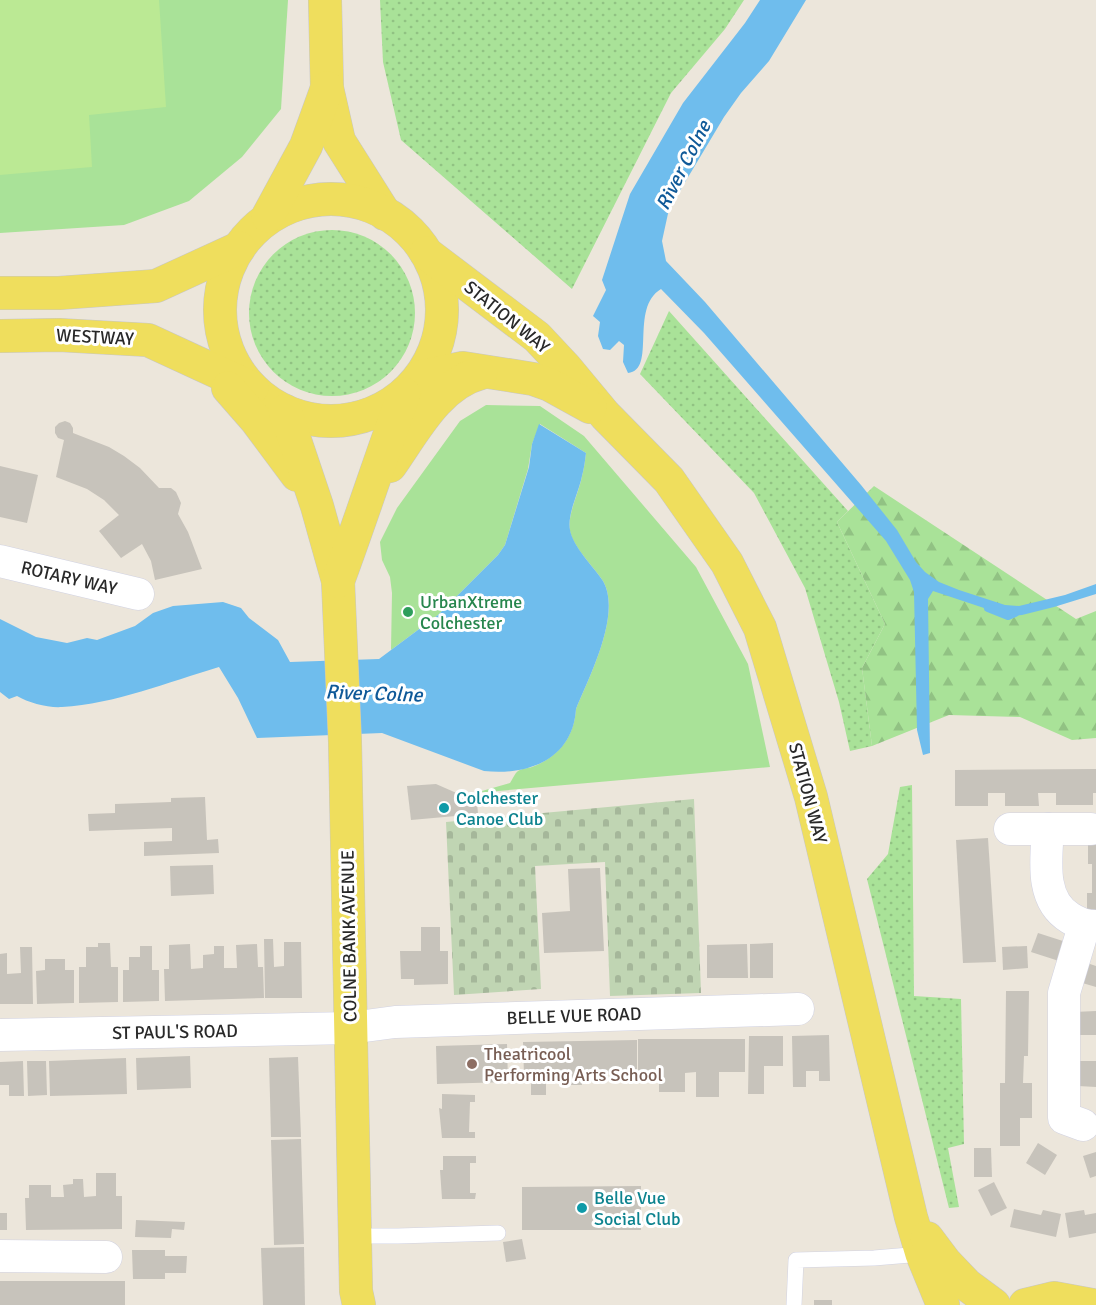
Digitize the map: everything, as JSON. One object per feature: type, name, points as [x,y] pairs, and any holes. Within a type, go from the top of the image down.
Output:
[{"type":"main road","points":[[325,16],[327,88],[339,141],[385,214]]},
{"type":"main road","points":[[327,88],[306,146],[268,216],[254,228],[239,248],[225,280],[221,301],[222,325],[227,347],[239,371],[252,388],[285,411],[308,419],[348,420],[380,410],[412,386]]},
{"type":"main road","points":[[268,216],[306,203],[328,200],[365,205],[396,221],[414,237],[426,254]]},
{"type":"main road","points":[[0,293],[59,293],[156,286],[239,248]]},
{"type":"main road","name":"COLNE BANK AVENUE","points":[[338,581],[368,501],[372,478],[412,386],[435,347],[442,307],[438,283],[426,254]]},
{"type":"main road","name":"STATION WAY","points":[[426,254],[537,337],[605,415],[669,480],[727,563],[760,628],[811,797],[911,1217],[922,1254],[943,1305]]},
{"type":"main road","name":"WESTWAY","points":[[0,336],[58,335],[148,340],[252,388]]},
{"type":"main road","points":[[202,365],[256,420],[285,456],[317,506]]},
{"type":"main road","name":"STATION WAY","points":[[412,386],[463,368],[486,371],[533,379],[550,385],[605,415]]},
{"type":"main road","points":[[368,501],[436,402],[468,376],[486,371]]},
{"type":"main road","name":"COLNE BANK AVENUE","points":[[285,411],[317,506],[338,581],[345,742],[355,1300]]},
{"type":"main road","name":"STATION WAY","points":[[911,1217],[945,1262],[967,1285],[994,1305]]},
{"type":"main road","points":[[1024,1305],[1054,1298],[1094,1305]]},
{"type":"street","name":"ROTARY WAY","points":[[0,561],[138,594]]},
{"type":"street","points":[[1010,829],[1091,829]]},
{"type":"street","points":[[1048,829],[1046,858],[1048,891],[1061,913],[1090,926],[1064,993],[1064,1119],[1083,1125]]},
{"type":"street","name":"BELLE VUE ROAD","points":[[350,1028],[395,1022],[798,1009]]},
{"type":"street","name":"ST PAUL'S ROAD","points":[[0,1035],[350,1028]]},
{"type":"street","points":[[0,1256],[106,1257]]},
{"type":"lane","points":[[354,1236],[498,1233]]},
{"type":"lane","points":[[794,1305],[796,1260],[922,1254]]},
{"type":"green space","points":[[0,0],[288,0],[281,109],[242,157],[189,201],[124,225],[0,233]]},
{"type":"green space","points":[[0,0],[159,0],[166,107],[89,115],[92,167],[0,175]]},
{"type":"green space","points":[[380,0],[744,0],[725,29],[671,93],[572,289],[401,140],[383,62]]},
{"type":"green space","points":[[332,230],[364,236],[391,254],[409,281],[415,313],[409,345],[391,372],[364,390],[332,396],[300,390],[273,372],[255,345],[249,313],[255,281],[273,254],[300,236]]},
{"type":"green space","points":[[669,311],[848,511],[837,522],[885,624],[862,668],[872,746],[850,751],[839,702],[805,588],[754,493],[640,374]]},
{"type":"green space","points":[[486,405],[540,406],[584,436],[696,567],[748,664],[770,767],[475,793],[510,783],[518,771],[550,758],[563,745],[572,729],[576,709],[602,645],[609,610],[608,595],[603,581],[579,550],[570,531],[570,518],[586,453],[540,424],[532,444],[528,469],[505,545],[498,555],[438,615],[391,650],[392,593],[390,577],[382,560],[380,542],[397,508],[460,421]]},
{"type":"green space","points":[[874,486],[1076,619],[1096,611],[1096,738],[1072,740],[1020,717],[949,715],[872,746],[862,668],[885,624],[837,522]]},
{"type":"green space","points":[[912,785],[914,996],[961,999],[964,1144],[948,1148],[959,1207],[949,1208],[867,879],[888,854],[900,787]]},
{"type":"green space","points":[[694,799],[701,993],[610,996],[605,862],[535,866],[541,989],[454,995],[446,822]]},
{"type":"water","name":"River Colne","points":[[760,0],[806,0],[769,61],[724,117],[669,209],[662,241],[666,261],[705,302],[861,485],[897,530],[916,562],[925,572],[939,582],[959,590],[1005,605],[1019,606],[1065,595],[1096,584],[1096,594],[1022,615],[1008,616],[933,591],[928,599],[930,753],[923,755],[917,730],[914,592],[910,580],[886,541],[704,333],[661,289],[652,298],[646,310],[641,361],[636,369],[628,373],[623,362],[624,345],[619,341],[610,350],[603,349],[598,336],[600,322],[593,316],[606,290],[602,280],[630,194],[683,103]]},
{"type":"water","name":"River Colne","points":[[539,424],[586,453],[583,473],[570,517],[570,530],[579,550],[603,581],[608,595],[609,610],[602,645],[576,709],[573,726],[567,740],[545,761],[517,770],[484,771],[382,733],[257,738],[238,698],[219,667],[141,692],[82,705],[45,706],[17,696],[9,699],[0,692],[0,619],[36,637],[67,643],[87,638],[97,640],[135,626],[153,613],[173,606],[223,602],[241,608],[249,618],[278,640],[290,662],[379,659],[438,615],[498,555],[505,545],[529,467],[532,444]]},
{"type":"building","points":[[65,421],[70,423],[73,433],[109,447],[140,468],[159,488],[171,488],[176,492],[181,503],[178,514],[188,532],[202,569],[155,580],[151,561],[142,544],[121,558],[99,531],[119,515],[104,500],[87,489],[56,477],[64,440],[58,438],[55,427]]},
{"type":"building","points":[[0,466],[38,475],[27,523],[0,517]]},
{"type":"building","points":[[1096,769],[1096,793],[1093,793],[1093,805],[1056,805],[1056,793],[1038,793],[1039,806],[1005,806],[1005,793],[988,793],[988,806],[955,806],[955,770]]},
{"type":"building","name":"Colchester Canoe Club","points":[[436,784],[477,802],[478,814],[411,820],[407,786]]},
{"type":"building","points":[[205,797],[207,840],[218,839],[219,853],[144,856],[144,842],[172,841],[172,828],[89,831],[88,814],[115,813],[115,804],[171,802],[171,798]]},
{"type":"building","points":[[988,838],[996,962],[963,963],[956,840]]},
{"type":"building","points":[[1088,842],[1096,842],[1096,911],[1087,911],[1087,893],[1092,893],[1092,864],[1088,864]]},
{"type":"building","points":[[213,865],[214,894],[171,896],[170,866]]},
{"type":"building","points":[[600,868],[604,951],[544,953],[542,913],[570,911],[568,869]]},
{"type":"building","points":[[421,927],[440,927],[440,951],[448,951],[448,984],[414,985],[414,979],[401,979],[400,951],[421,951]]},
{"type":"building","points":[[1038,933],[1066,942],[1059,961],[1031,952]]},
{"type":"building","points":[[264,939],[273,939],[274,967],[284,966],[284,942],[301,942],[302,998],[265,998]]},
{"type":"building","points":[[98,943],[110,943],[111,967],[118,967],[118,1002],[79,1003],[79,967],[86,967],[86,947],[98,947]]},
{"type":"building","points":[[773,943],[773,978],[750,978],[750,944]]},
{"type":"building","points":[[190,944],[191,969],[203,968],[203,955],[214,954],[214,946],[224,946],[224,968],[237,968],[236,945],[257,944],[258,967],[263,967],[264,998],[165,1001],[164,969],[169,969],[169,945]]},
{"type":"building","points":[[747,944],[748,978],[707,978],[707,945]]},
{"type":"building","points":[[140,946],[152,946],[152,970],[159,970],[159,1001],[123,1002],[123,970],[129,970],[129,957],[140,957]]},
{"type":"building","points":[[1027,946],[1028,968],[1003,970],[1002,947]]},
{"type":"building","points":[[20,947],[32,947],[33,1004],[0,1004],[0,954],[7,953],[7,974],[21,973]]},
{"type":"building","points":[[45,959],[65,959],[65,970],[74,970],[74,1003],[37,1004],[36,971],[45,970]]},
{"type":"building","points":[[1084,962],[1096,966],[1096,987],[1079,982]]},
{"type":"building","points":[[1006,991],[1029,991],[1028,1056],[1024,1056],[1023,1083],[1032,1083],[1032,1118],[1020,1118],[1020,1146],[1000,1146],[1000,1083],[1005,1083]]},
{"type":"building","points":[[1096,1011],[1096,1035],[1075,1035],[1074,1012]]},
{"type":"building","points":[[829,1035],[830,1081],[819,1081],[819,1071],[806,1071],[806,1087],[793,1087],[792,1036]]},
{"type":"building","points":[[749,1036],[783,1036],[783,1066],[764,1066],[764,1094],[748,1094]]},
{"type":"building","points":[[638,1039],[745,1039],[745,1072],[719,1072],[719,1097],[696,1097],[696,1072],[685,1073],[685,1092],[659,1092],[659,1073],[638,1073]]},
{"type":"building","points":[[637,1040],[637,1073],[582,1074],[582,1085],[563,1085],[563,1074],[546,1075],[546,1095],[531,1095],[531,1075],[524,1075],[523,1042]]},
{"type":"building","name":"Theatricool Performing Arts School","points":[[507,1044],[508,1082],[437,1084],[436,1046]]},
{"type":"building","points":[[190,1056],[191,1088],[137,1090],[136,1058]]},
{"type":"building","points":[[298,1057],[301,1137],[271,1137],[269,1058]]},
{"type":"building","points":[[126,1058],[127,1094],[50,1096],[49,1061]]},
{"type":"building","points":[[23,1061],[24,1096],[9,1096],[9,1085],[0,1085],[0,1062]]},
{"type":"building","points":[[27,1061],[46,1061],[47,1095],[28,1096]]},
{"type":"building","points":[[1079,1061],[1096,1061],[1096,1087],[1078,1086]]},
{"type":"building","points":[[442,1094],[475,1095],[475,1102],[470,1102],[469,1132],[475,1132],[475,1138],[442,1138],[439,1108],[442,1109]]},
{"type":"building","points":[[301,1139],[304,1244],[274,1245],[271,1140]]},
{"type":"building","points":[[1038,1143],[1057,1155],[1045,1175],[1026,1163]]},
{"type":"building","points":[[974,1148],[991,1148],[992,1177],[974,1177]]},
{"type":"building","points":[[1096,1152],[1096,1176],[1090,1178],[1083,1156]]},
{"type":"building","points":[[443,1156],[476,1156],[476,1163],[470,1163],[470,1193],[476,1193],[475,1199],[442,1199],[440,1170],[443,1170]]},
{"type":"building","points":[[96,1173],[116,1173],[116,1196],[122,1196],[122,1229],[26,1230],[25,1198],[29,1198],[29,1185],[51,1185],[51,1197],[64,1197],[63,1185],[73,1184],[73,1179],[83,1179],[84,1197],[96,1196]]},
{"type":"building","points":[[994,1182],[1007,1208],[991,1216],[978,1190]]},
{"type":"building","name":"Belle Vue Social Club","points":[[641,1186],[641,1230],[522,1230],[522,1187]]},
{"type":"building","points":[[1014,1209],[1041,1215],[1043,1210],[1061,1214],[1056,1237],[1010,1227]]},
{"type":"building","points":[[1084,1210],[1085,1215],[1096,1213],[1096,1233],[1069,1238],[1065,1213]]},
{"type":"building","points":[[0,1213],[7,1213],[7,1230],[0,1230]]},
{"type":"building","points":[[136,1220],[185,1222],[184,1230],[172,1229],[171,1238],[135,1237]]},
{"type":"building","points":[[522,1239],[526,1259],[506,1262],[503,1242]]},
{"type":"building","points":[[304,1247],[305,1305],[263,1305],[261,1248]]},
{"type":"building","points":[[132,1250],[165,1250],[165,1256],[187,1256],[186,1273],[165,1273],[165,1279],[133,1279]]},
{"type":"building","points":[[0,1281],[125,1281],[125,1305],[0,1305]]},
{"type":"building","points":[[814,1300],[832,1300],[832,1305],[814,1305]]},
{"type":"waterway","points":[[988,608],[1008,616],[1015,613]]},
{"type":"place","name":"UrbanXtreme Colchester","points":[[408,612]]},
{"type":"place","name":"Colchester Canoe Club","points":[[444,808]]},
{"type":"place","name":"Theatricool Performing Arts School","points":[[472,1064]]},
{"type":"place","name":"Belle Vue Social Club","points":[[582,1208]]}]
